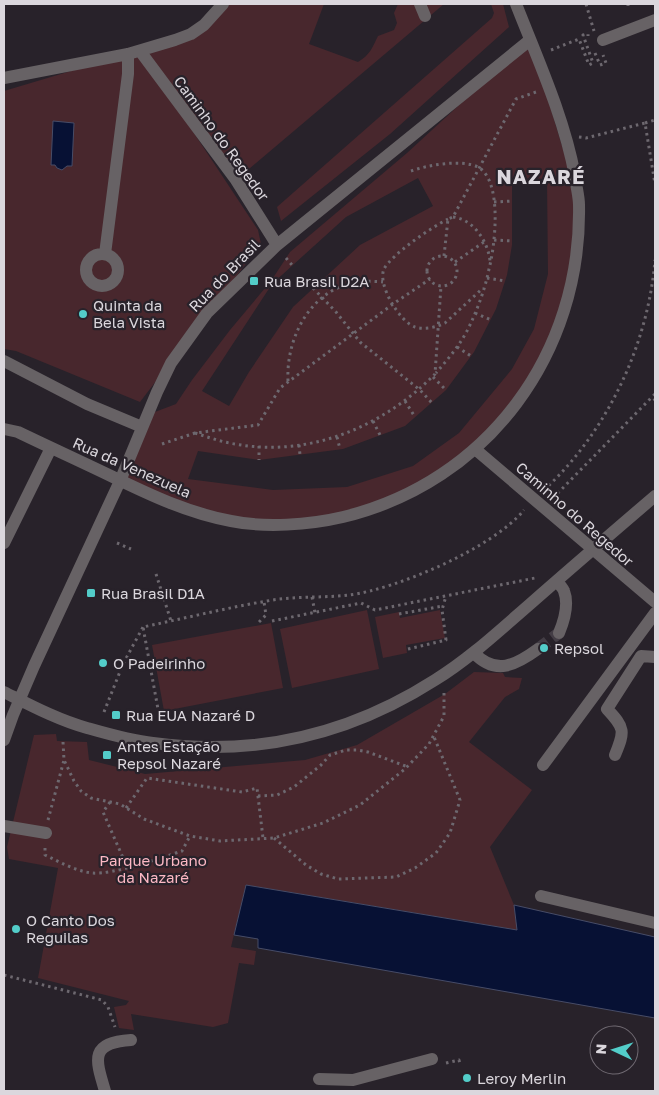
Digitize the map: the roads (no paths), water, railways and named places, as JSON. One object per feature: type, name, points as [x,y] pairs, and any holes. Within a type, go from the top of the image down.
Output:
[{"type":"street","points":[[4,78],[12,78],[134,53],[191,34],[204,25],[224,4]]},
{"type":"street","points":[[516,4],[530,40]]},
{"type":"street","points":[[597,41],[655,20]]},
{"type":"street","name":"Rua do Brasil","points":[[4,740],[19,700],[120,481],[171,363],[207,313],[530,40]]},
{"type":"street","name":"Rua da Venezuela","points":[[4,428],[18,432],[172,505],[232,522],[308,523],[359,513],[406,495],[439,477],[475,450],[518,404],[546,358],[569,296],[578,244],[579,202],[572,158],[562,123],[530,40]]},
{"type":"street","points":[[106,254],[128,74],[134,53]]},
{"type":"street","name":"Caminho do Regedor","points":[[134,53],[236,180],[280,250]]},
{"type":"street","points":[[4,361],[87,404],[142,428]]},
{"type":"street","points":[[4,543],[51,448]]},
{"type":"street","name":"Caminho do Regedor","points":[[475,450],[655,602]]},
{"type":"street","points":[[4,692],[86,728],[152,743],[209,747],[278,742],[317,734],[352,723],[392,705],[436,680],[474,652],[655,496]]},
{"type":"street","points":[[557,581],[564,592],[565,605],[565,618],[559,633]]},
{"type":"street","points":[[543,764],[655,613]]},
{"type":"street","points":[[474,652],[490,666],[521,662],[538,649]]},
{"type":"street","points":[[615,755],[622,737],[620,723],[607,709],[641,656],[655,657]]},
{"type":"street","points":[[4,826],[46,833]]},
{"type":"street","points":[[541,896],[655,923]]},
{"type":"street","points":[[105,1091],[98,1059],[100,1052],[105,1045],[118,1041],[132,1040]]},
{"type":"street","points":[[319,1079],[353,1080],[432,1058]]},
{"type":"water","points":[[53,121],[74,123],[72,166],[67,166],[62,170],[55,165],[51,165]]},
{"type":"water","points":[[246,885],[517,930],[514,905],[655,937],[655,1018],[258,948],[258,939],[234,935]]},
{"type":"tunnel","points":[[538,649],[559,633]]},
{"type":"place","name":"Rua Brasil D2A","points":[[254,281]]},
{"type":"place","name":"Quinta da Bela Vista","points":[[83,314]]},
{"type":"place","name":"Rua Brasil D1A","points":[[91,593]]},
{"type":"place","name":"Repsol","points":[[544,648]]},
{"type":"place","name":"O Padeirinho","points":[[103,663]]},
{"type":"place","name":"Rua EUA Nazaré D","points":[[116,715]]},
{"type":"place","name":"Antes Estação Repsol Nazaré","points":[[107,755]]},
{"type":"place","name":"O Canto Dos Reguilas","points":[[16,929]]},
{"type":"place","name":"Leroy Merlin","points":[[467,1078]]},
{"type":"district","name":"NAZARÉ","points":[[541,176]]},
{"type":"park label","name":"Parque Urbano da Nazaré","points":[[153,868]]}]
